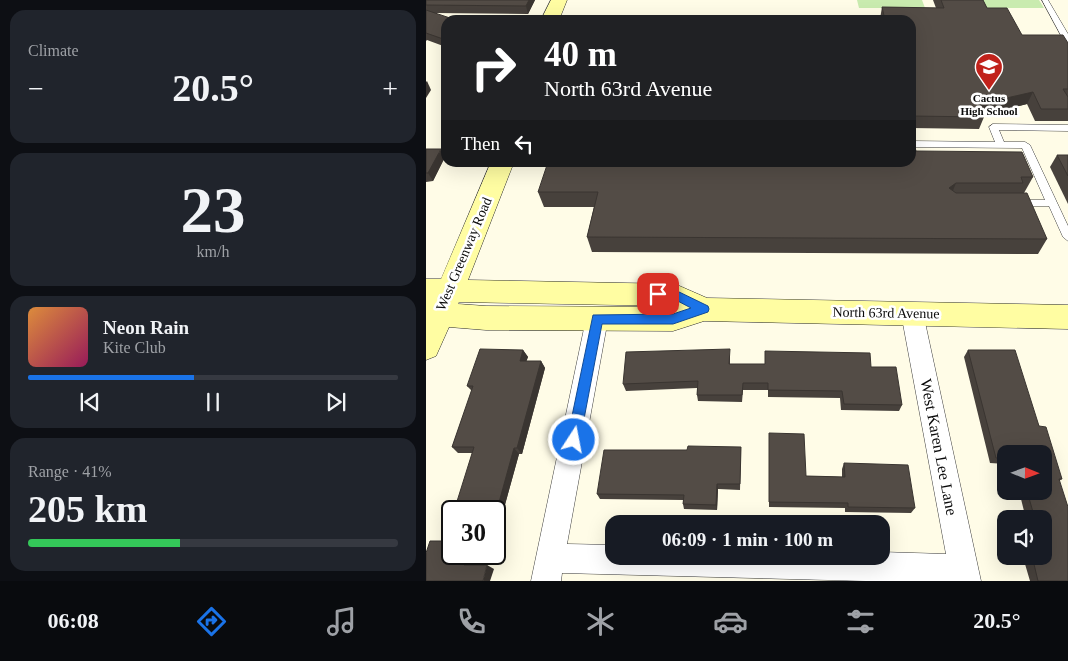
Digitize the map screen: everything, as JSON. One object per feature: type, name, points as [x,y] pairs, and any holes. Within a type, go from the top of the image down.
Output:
[{"type":"street","points":[[552,15],[559,0]]},
{"type":"street","name":"West Greenway Road","points":[[426,346],[435,302],[501,167]]},
{"type":"street","name":"North 63rd Avenue","points":[[435,302],[675,295],[704,309]]},
{"type":"street","name":"North 63rd Avenue","points":[[435,302],[486,318],[673,319],[704,309],[1068,317]]},
{"type":"street","name":"West Karen Lee Lane","points":[[912,313],[965,575]]},
{"type":"street","points":[[597,319],[548,569],[965,575]]},
{"type":"lane","points":[[1045,0],[1068,41]]},
{"type":"lane","points":[[1000,144],[993,127],[1068,128]]},
{"type":"lane","points":[[916,144],[1025,145],[1068,236]]},
{"type":"lane","points":[[1006,203],[1052,204]]},
{"type":"green space","points":[[857,0],[922,0],[925,8],[859,8]]},
{"type":"green space","points":[[974,0],[1039,0],[1044,8],[978,8]]},
{"type":"building","points":[[426,0],[529,0],[526,6],[426,5]]},
{"type":"building","points":[[941,0],[983,0],[987,8],[1007,8],[1022,35],[1063,35],[1068,43],[1068,89],[1063,89],[1068,97],[1068,109],[1041,109],[1033,92],[980,104],[984,117],[916,116],[916,15],[884,15],[882,7],[944,8]]},
{"type":"building","points":[[426,10],[441,15],[441,38],[426,33]]},
{"type":"building","points":[[426,149],[441,149],[428,173],[426,173]]},
{"type":"building","points":[[916,151],[1022,152],[1033,177],[1021,177],[1023,183],[956,183],[949,188],[956,193],[1027,193],[1047,239],[587,237],[598,192],[538,192],[546,167],[916,167]]},
{"type":"building","points":[[1057,155],[1068,155],[1068,176]]},
{"type":"building","points":[[480,349],[523,350],[520,361],[541,361],[517,448],[514,448],[500,500],[457,500],[474,447],[452,447],[473,386],[467,386]]},
{"type":"building","points":[[730,349],[729,364],[765,364],[765,351],[870,353],[871,367],[896,367],[902,405],[844,404],[842,391],[768,390],[768,383],[743,383],[742,395],[697,395],[698,381],[623,384],[626,352]]},
{"type":"building","points":[[968,350],[1015,350],[1039,426],[1046,427],[1052,445],[997,445],[996,458]]},
{"type":"building","points":[[769,433],[804,434],[806,476],[845,477],[844,463],[908,465],[915,508],[848,507],[848,503],[769,502]]},
{"type":"building","points":[[688,446],[741,447],[740,484],[717,484],[716,505],[683,504],[684,495],[597,494],[604,450],[687,450]]},
{"type":"building","points":[[1052,446],[1062,479],[1059,479],[1068,507],[1068,581],[1038,581],[1034,565],[1052,565],[1052,510],[1032,510],[1030,500],[1052,500]]},
{"type":"building","points":[[430,541],[441,541],[441,565],[487,565],[483,581],[426,581],[426,553]]},
{"type":"place","name":"Cactus High School","points":[[989,91]]},
{"type":"route","points":[[574,440],[597,319],[673,319],[704,309],[675,295],[658,294]]}]
